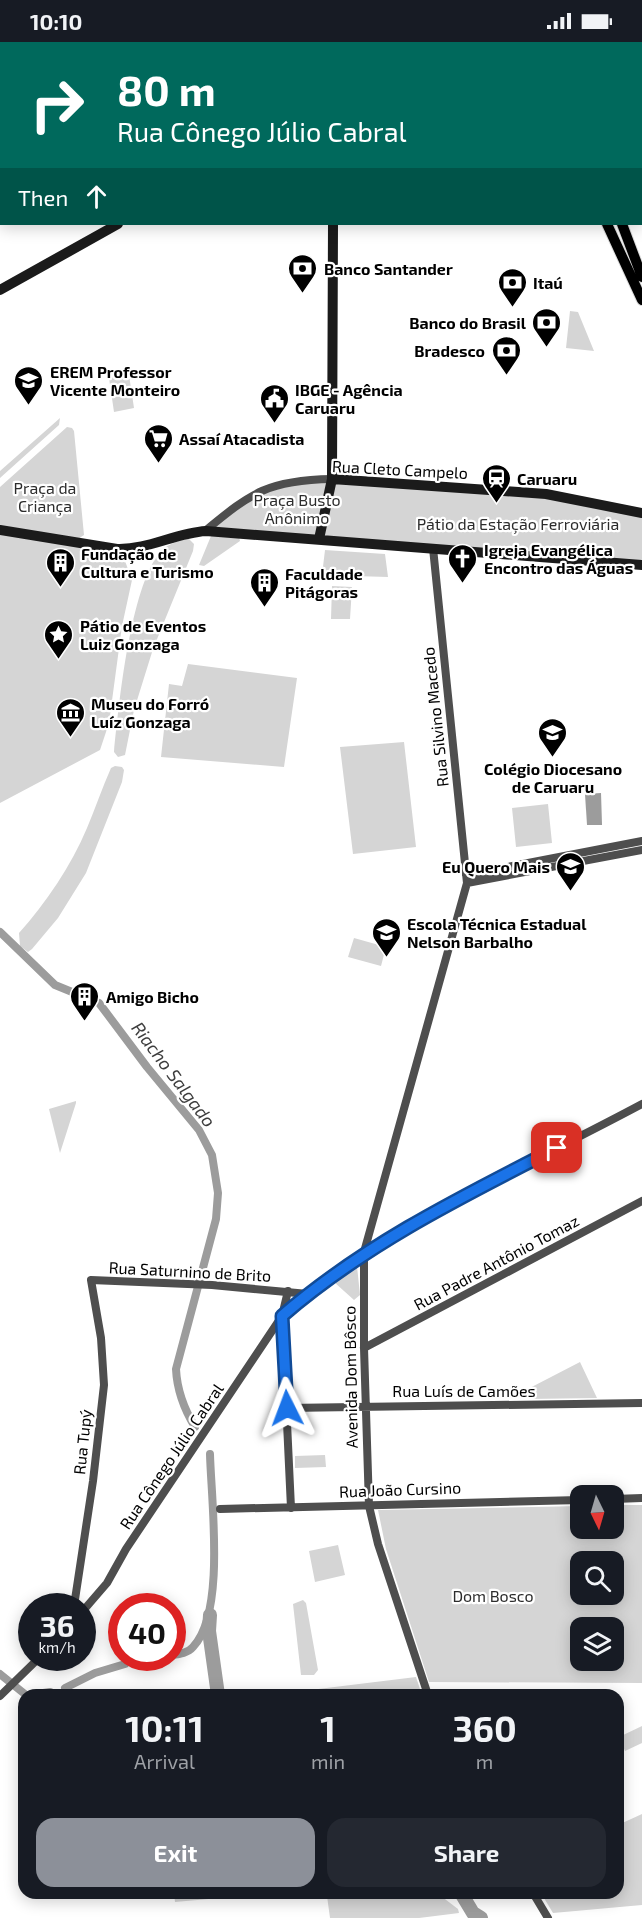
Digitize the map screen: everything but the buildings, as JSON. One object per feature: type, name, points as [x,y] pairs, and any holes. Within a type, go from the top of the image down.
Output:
[{"type":"main road","points":[[0,290],[116,225]]},
{"type":"main road","points":[[319,539],[332,479],[333,225]]},
{"type":"main road","points":[[607,225],[642,300]]},
{"type":"main road","points":[[622,225],[642,277]]},
{"type":"main road","name":"Rua Cleto Campelo","points":[[332,479],[539,493],[642,513]]},
{"type":"main road","points":[[0,530],[134,549],[178,534],[205,531],[642,565]]},
{"type":"street","name":"Rua Cleto Campelo","points":[[205,531],[233,507],[267,487],[299,480],[332,479]]},
{"type":"street","name":"Rua Silvino Macedo","points":[[433,548],[467,879]]},
{"type":"street","points":[[467,879],[642,841]]},
{"type":"street","points":[[467,879],[642,850]]},
{"type":"street","name":"Avenida Dom Bôsco","points":[[426,1689],[378,1544],[369,1506],[364,1406],[364,1252],[467,879]]},
{"type":"street","name":"Rua Cônego Júlio Cabral","points":[[96,1596],[107,1583],[126,1549],[282,1316],[364,1252],[466,1195],[642,1104]]},
{"type":"street","name":"Rua Padre Antônio Tomaz","points":[[364,1348],[642,1201]]},
{"type":"street","name":"Rua Saturnino de Brito","points":[[91,1280],[212,1286],[308,1294]]},
{"type":"street","name":"Rua Tupý","points":[[76,1593],[93,1481],[104,1385],[102,1345],[91,1280]]},
{"type":"street","name":"Rua Cônego Júlio Cabral","points":[[282,1316],[288,1292]]},
{"type":"street","points":[[282,1316],[291,1508]]},
{"type":"street","name":"Rua Luís de Camões","points":[[287,1408],[642,1403]]},
{"type":"street","points":[[624,1499],[642,1498]]},
{"type":"street","name":"Rua João Cursino","points":[[220,1509],[570,1500]]},
{"type":"street","points":[[0,1696],[26,1671]]},
{"type":"street","points":[[537,1899],[548,1918]]},
{"type":"green space","points":[[570,311],[578,312],[594,351],[566,348]]},
{"type":"green space","points":[[129,375],[134,408],[114,412],[109,378]]},
{"type":"green space","points":[[60,418],[59,425],[0,478],[0,471]]},
{"type":"green space","name":"Praça da Criança","points":[[67,427],[74,431],[84,535],[78,539],[0,526],[0,487]]},
{"type":"green space","name":"Pátio da Estação Ferroviária","points":[[334,480],[534,494],[642,513],[642,564],[322,538]]},
{"type":"green space","name":"Praça Busto Anônimo","points":[[297,482],[330,482],[318,536],[210,528],[264,492]]},
{"type":"green space","name":"Pátio de Eventos Luiz Gonzaga","points":[[0,533],[116,553],[125,561],[132,580],[122,626],[109,723],[100,750],[0,803]]},
{"type":"green space","points":[[211,536],[239,537],[240,541],[204,566],[199,565]]},
{"type":"green space","points":[[188,538],[194,544],[193,551],[153,649],[134,710],[125,755],[118,757],[114,752],[123,677],[141,592],[160,552]]},
{"type":"green space","points":[[325,550],[385,554],[388,577],[322,575]]},
{"type":"green space","points":[[332,586],[352,587],[350,619],[331,619]]},
{"type":"green space","points":[[188,664],[297,678],[284,767],[161,757],[169,684],[182,686]]},
{"type":"green space","points":[[404,742],[416,847],[353,854],[340,747]]},
{"type":"green space","points":[[122,767],[124,770],[122,782],[86,873],[58,918],[28,952],[20,946],[19,933],[66,870],[81,842],[111,768]]},
{"type":"green space","points":[[548,804],[552,843],[516,847],[512,808]]},
{"type":"green space","points":[[354,938],[386,947],[381,966],[348,957]]},
{"type":"green space","points":[[76,1101],[76,1103],[60,1153],[49,1109]]},
{"type":"green space","points":[[357,1266],[360,1295],[354,1300],[334,1282]]},
{"type":"green space","points":[[580,1362],[597,1398],[529,1399],[520,1396],[522,1392]]},
{"type":"green space","points":[[325,1455],[326,1467],[295,1468],[295,1456]]},
{"type":"green space","name":"Dom Bosco","points":[[624,1505],[642,1505],[642,1683],[429,1682],[386,1549],[378,1510],[570,1506],[570,1539],[624,1539]]},
{"type":"green space","points":[[338,1545],[345,1575],[315,1582],[309,1551]]},
{"type":"green space","points":[[303,1600],[306,1603],[318,1670],[314,1675],[301,1675],[293,1604]]},
{"type":"green space","points":[[416,1677],[420,1689],[318,1689]]},
{"type":"green space","points":[[642,1726],[642,1743],[625,1751],[624,1735]]},
{"type":"green space","points":[[642,1814],[642,1905],[553,1913],[545,1899],[624,1899],[624,1822]]},
{"type":"green space","points":[[175,1899],[208,1899],[175,1902]]},
{"type":"green space","points":[[327,1899],[445,1899],[458,1909],[459,1913],[419,1918],[330,1918]]},
{"type":"shaded area","points":[[601,793],[602,825],[587,825],[585,794]]},
{"type":"waterway","name":"Riacho Salgado","points":[[0,932],[55,985],[99,1003],[147,1067],[199,1130],[212,1155],[218,1193],[216,1219],[176,1369],[182,1399],[195,1427]]},
{"type":"waterway","name":"Riacho Salgado","points":[[186,1652],[193,1647],[203,1631],[210,1609],[214,1555],[210,1454]]},
{"type":"waterway","points":[[210,1615],[209,1631],[217,1689]]},
{"type":"waterway","name":"Riacho Salgado","points":[[65,1688],[108,1669]]},
{"type":"waterway","name":"Riacho Salgado","points":[[0,1674],[19,1689]]},
{"type":"waterway","points":[[465,1899],[473,1913],[481,1918]]},
{"type":"place","name":"Banco Santander","points":[[303,294]]},
{"type":"place","name":"Itaú","points":[[512,308]]},
{"type":"place","name":"Banco do Brasil","points":[[547,348]]},
{"type":"place","name":"Bradesco","points":[[506,376]]},
{"type":"place","name":"EREM Professor Vicente Monteiro","points":[[29,406]]},
{"type":"place","name":"IBGE - Agência Caruaru","points":[[274,424]]},
{"type":"place","name":"Assaí Atacadista","points":[[158,464]]},
{"type":"place","name":"Caruaru","points":[[496,504]]},
{"type":"place","name":"Igreja Evangélica Encontro das Águas","points":[[463,584]]},
{"type":"place","name":"Fundação de Cultura e Turismo","points":[[60,588]]},
{"type":"place","name":"Faculdade Pitágoras","points":[[264,608]]},
{"type":"place","name":"Pátio de Eventos Luiz Gonzaga","points":[[59,660]]},
{"type":"place","name":"Museu do Forró Luíz Gonzaga","points":[[70,738]]},
{"type":"place","name":"Colégio Diocesano de Caruaru","points":[[553,758]]},
{"type":"place","name":"Eu Quero Mais","points":[[571,892]]},
{"type":"place","name":"Escola Técnica Estadual Nelson Barbalho","points":[[386,958]]},
{"type":"place","name":"Amigo Bicho","points":[[85,1022]]},
{"type":"route","points":[[287,1408],[282,1316],[364,1252],[557,1148]]}]
